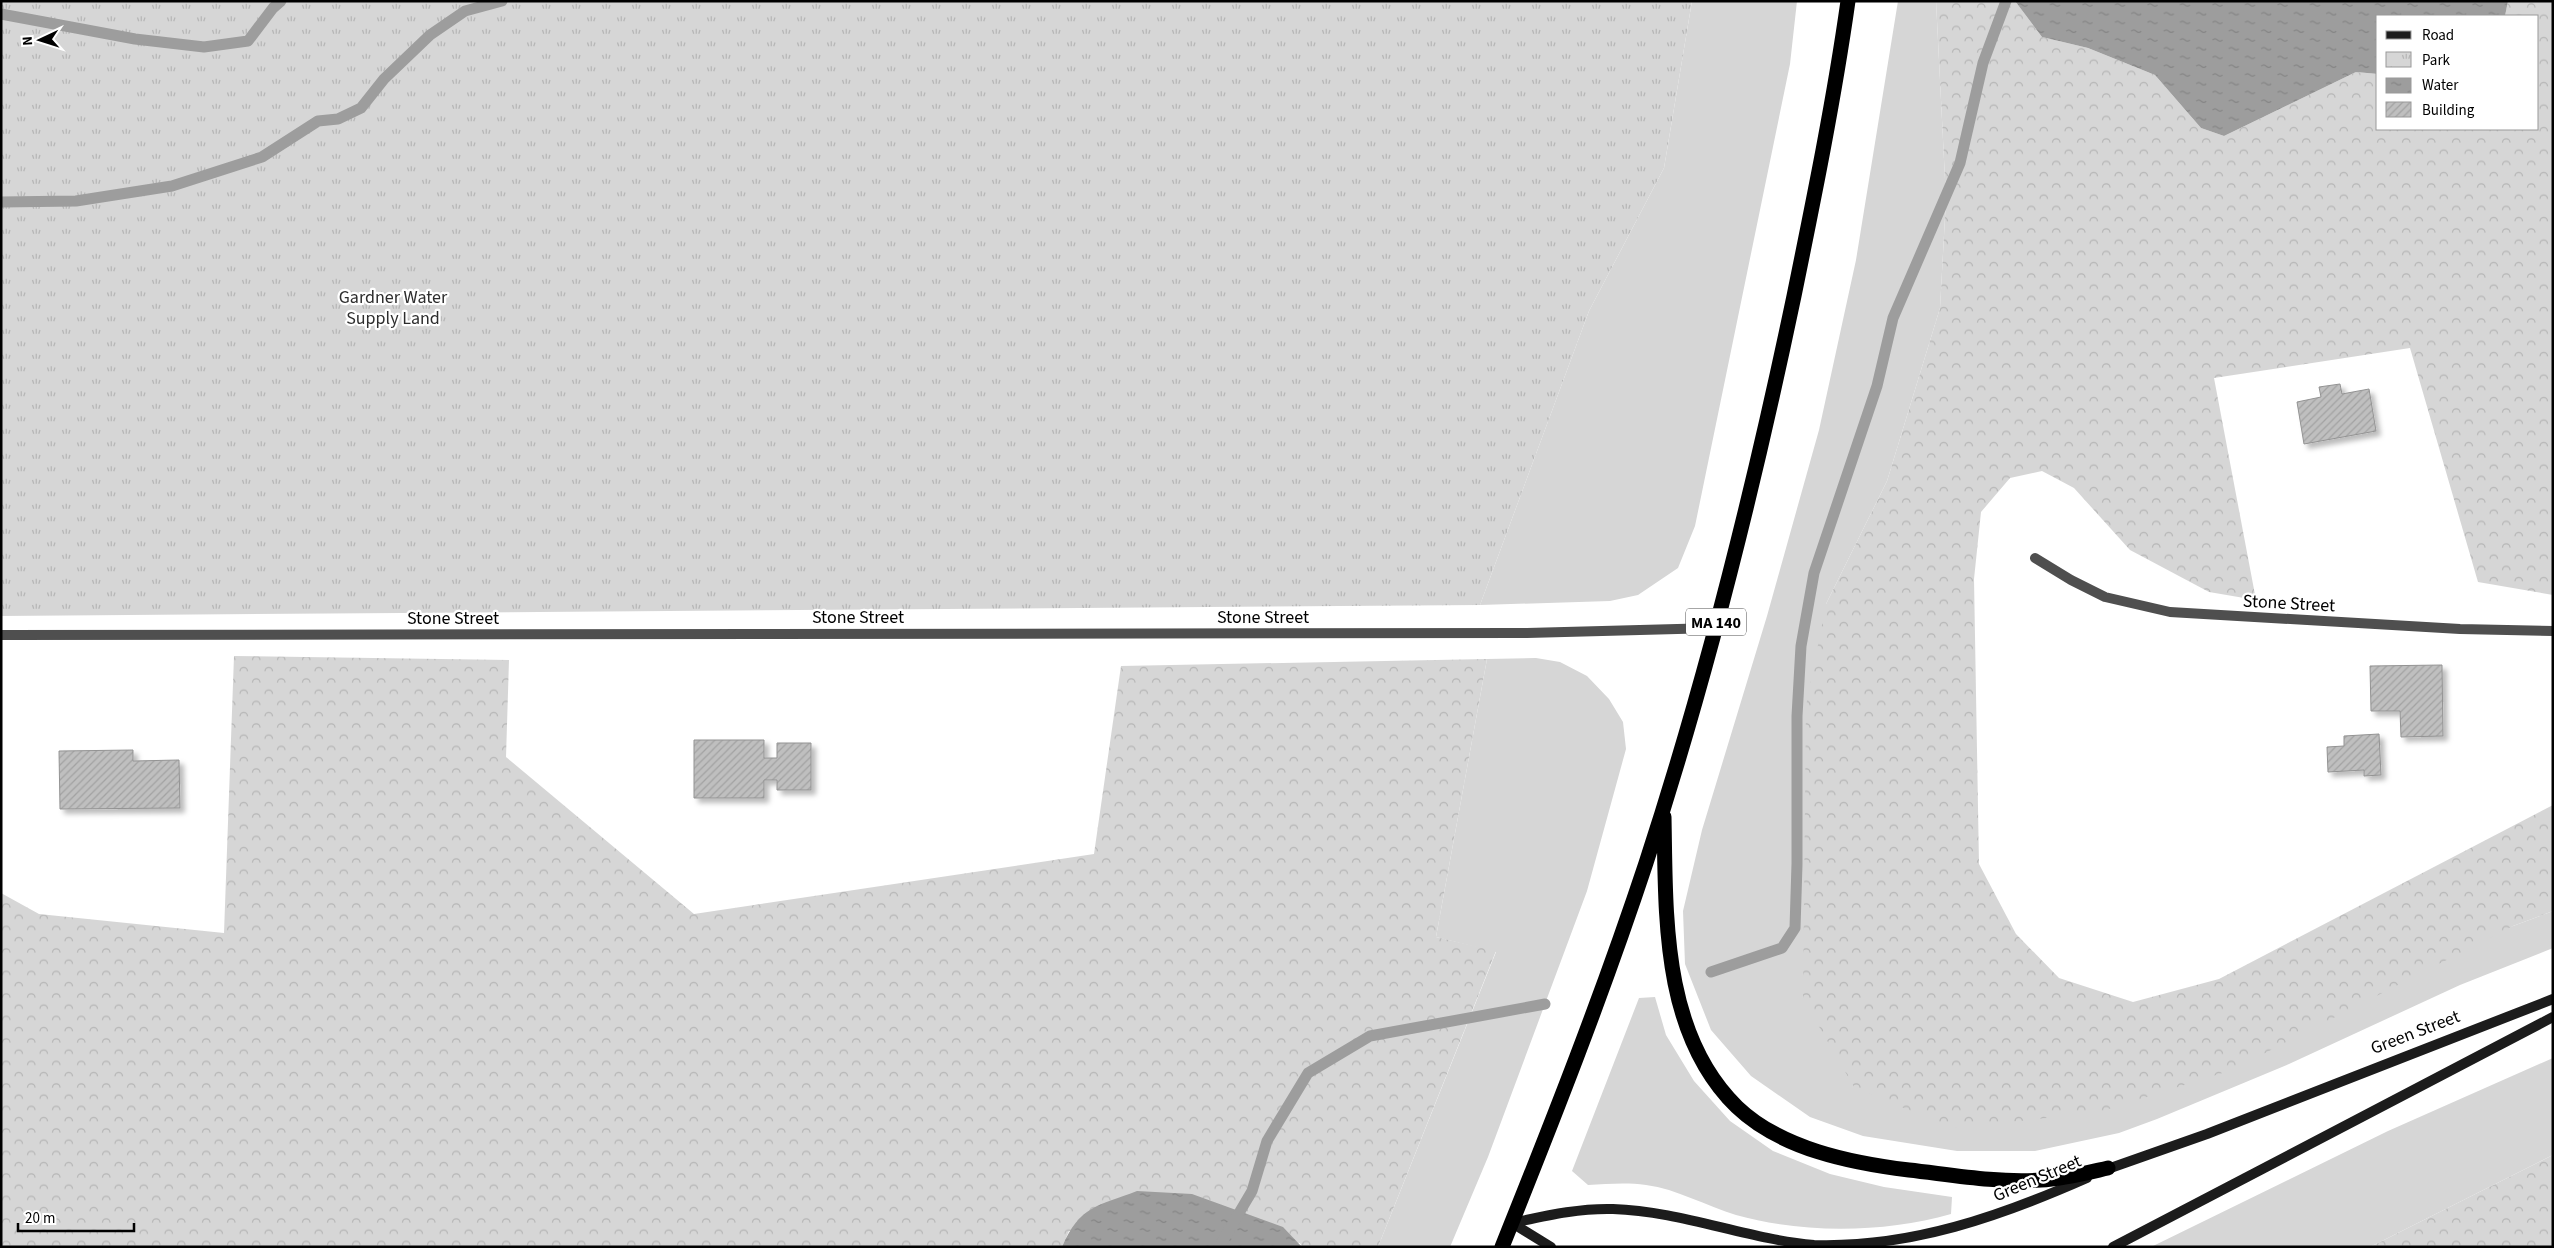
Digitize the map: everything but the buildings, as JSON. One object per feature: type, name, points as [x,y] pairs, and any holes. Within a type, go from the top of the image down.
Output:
[{"type":"highway","name":"MA 140","points":[[1502,1247],[1595,1010],[1646,860],[1715,628],[1762,446],[1788,324],[1813,202],[1848,1]]},
{"type":"highway","points":[[1664,802],[1667,921],[1671,965],[1681,1008],[1695,1043],[1713,1078],[1737,1107],[1758,1123],[1808,1148],[1850,1160],[1893,1168],[2007,1181],[2050,1179],[2108,1168]]},
{"type":"street","name":"Stone Street","points":[[2036,558],[2071,580],[2105,597],[2170,612],[2460,629],[2553,631]]},
{"type":"street","name":"Stone Street","points":[[1,635],[1526,633],[1715,628]]},
{"type":"street","name":"Green Street","points":[[1512,1223],[1578,1210],[1615,1209],[1665,1215],[1770,1240],[1816,1245],[1868,1244],[1925,1236],[1985,1221],[2026,1205],[2108,1168],[2207,1134],[2553,999]]},
{"type":"street","points":[[2113,1247],[2553,1017]]},
{"type":"street","points":[[1512,1223],[1551,1247]]},
{"type":"green space","name":"Gardner Water Supply Land","points":[[1,1],[1692,1],[1664,168],[1589,311],[1480,605],[1,616]]},
{"type":"green space","points":[[1692,1],[1797,1],[1790,64],[1695,526],[1678,568],[1638,595],[1610,601],[1480,605],[1589,311],[1664,168]]},
{"type":"green space","points":[[1898,1],[1936,1],[1946,199],[1940,308],[1887,481],[1826,604],[1854,1087],[2513,926],[2553,911],[2553,948],[2460,985],[2289,1064],[2157,1119],[2119,1133],[2035,1151],[1957,1151],[1863,1136],[1810,1117],[1751,1076],[1711,1030],[1685,964],[1683,911],[1702,830],[1767,616],[1819,430],[1856,260]]},
{"type":"green space","points":[[1936,1],[2015,1],[2042,37],[2088,48],[2155,75],[2201,128],[2224,136],[2356,72],[2376,74],[2376,130],[2539,130],[2539,15],[2505,15],[2508,1],[2553,1],[2553,595],[2478,582],[2410,348],[2214,378],[2256,600],[2209,592],[2130,550],[2074,488],[2042,471],[2010,478],[1981,512],[1974,579],[1979,864],[2016,934],[2059,978],[2133,1002],[2219,979],[2553,805],[2553,911],[2513,926],[2232,1070],[2096,1113],[1951,1128],[1854,1087],[1803,999],[1806,706],[1826,604],[1887,481],[1940,308],[1946,199]]},
{"type":"green space","points":[[234,656],[509,660],[506,757],[694,914],[1094,854],[1121,666],[1487,659],[1436,937],[1496,951],[1378,1247],[1302,1247],[1300,1243],[1069,1231],[1062,1247],[1,1247],[1,893],[39,914],[224,933]]},
{"type":"green space","points":[[1536,658],[1560,662],[1587,676],[1609,699],[1623,722],[1626,749],[1587,891],[1488,1157],[1450,1247],[1378,1247],[1496,952],[1436,937],[1487,659]]},
{"type":"green space","points":[[1655,997],[1666,1035],[1694,1081],[1730,1121],[1773,1151],[1830,1174],[1884,1187],[1952,1197],[1951,1214],[1899,1225],[1871,1228],[1844,1229],[1789,1226],[1736,1215],[1658,1187],[1631,1184],[1588,1185],[1572,1171],[1639,998]]},
{"type":"green space","points":[[2553,1058],[2553,1155],[2370,1247],[2151,1247],[2388,1131]]},
{"type":"green space","points":[[2553,1155],[2553,1247],[2370,1247]]},
{"type":"water","points":[[2015,1],[2508,1],[2505,15],[2376,15],[2376,74],[2356,72],[2224,136],[2201,128],[2155,75],[2088,48],[2042,37]]},
{"type":"water","points":[[1137,1191],[1192,1194],[1283,1227],[1302,1247],[1062,1247],[1069,1233],[1083,1215],[1101,1204]]},
{"type":"waterway","points":[[1,14],[135,39],[204,47],[248,41],[273,8],[281,1]]},
{"type":"waterway","points":[[1,202],[76,201],[172,186],[262,157],[318,121],[338,119],[361,108],[384,79],[430,35],[465,11],[502,1]]},
{"type":"waterway","points":[[1711,972],[1782,948],[1795,928],[1797,716],[1801,646],[1814,573],[1877,386],[1893,318],[1960,163],[1983,63],[2006,1]]},
{"type":"waterway","points":[[1219,1247],[1252,1191],[1267,1141],[1308,1073],[1370,1036],[1545,1004]]}]
